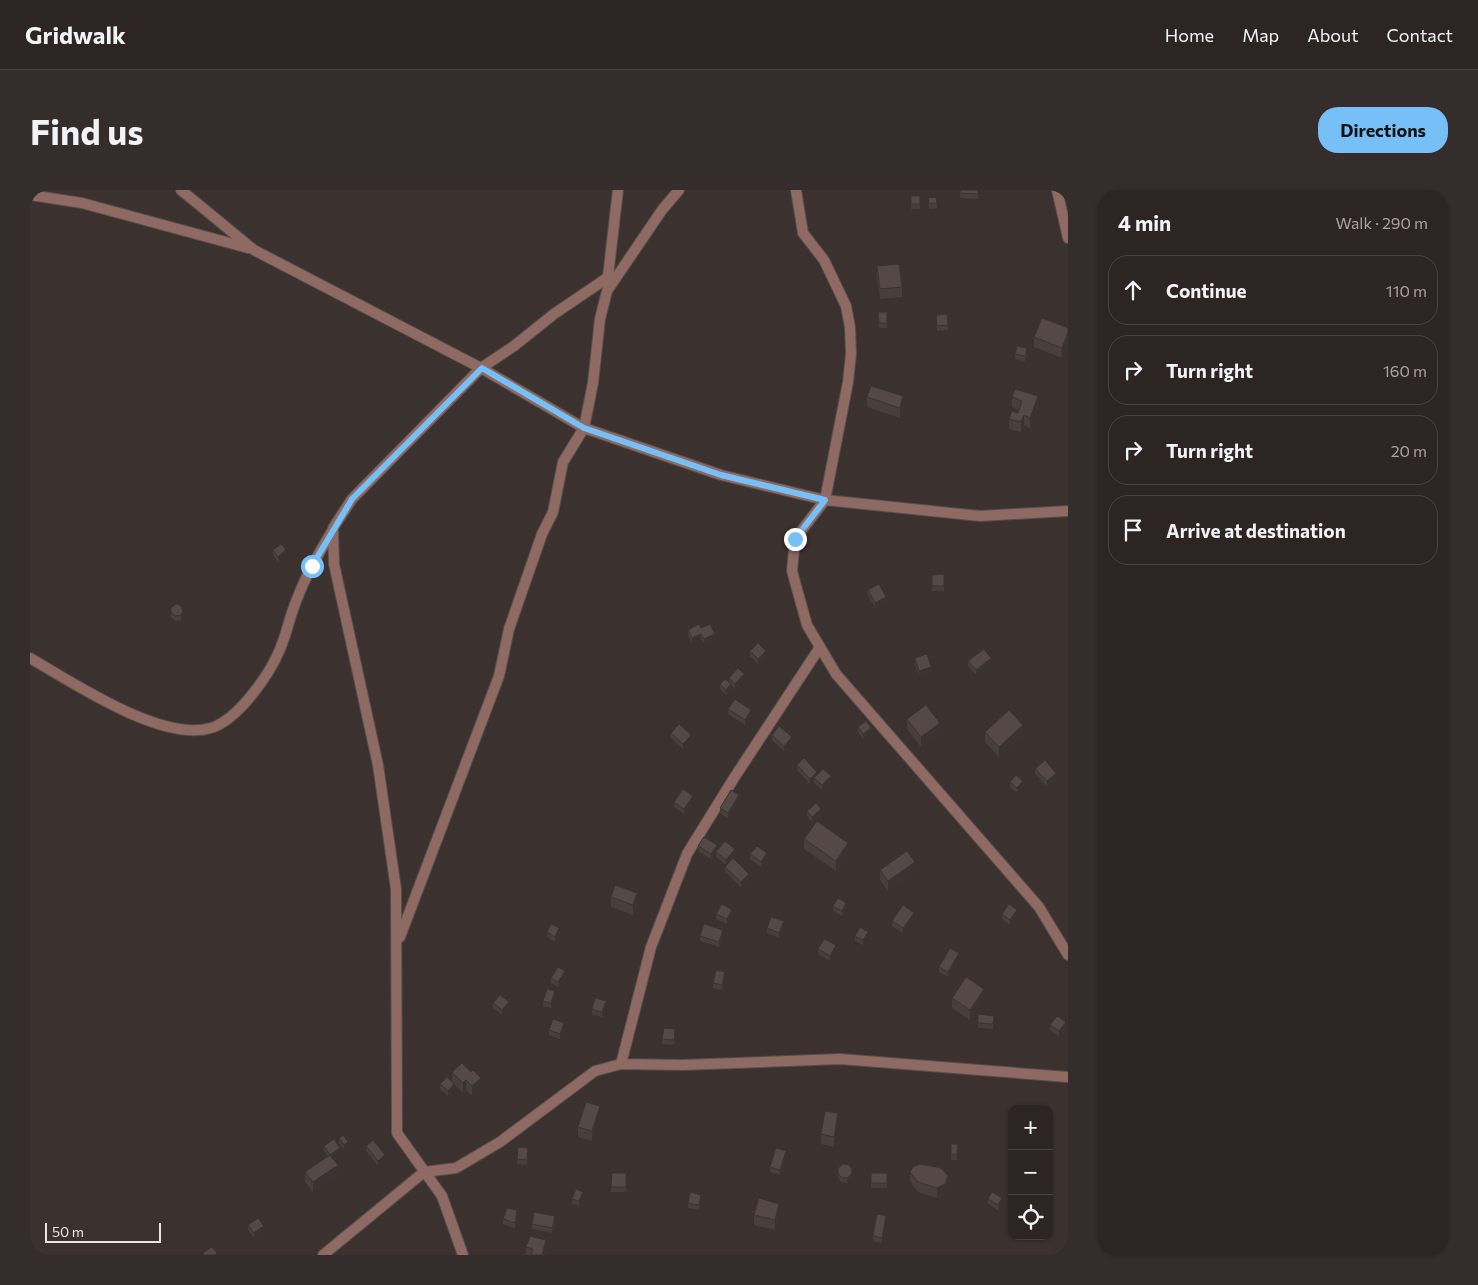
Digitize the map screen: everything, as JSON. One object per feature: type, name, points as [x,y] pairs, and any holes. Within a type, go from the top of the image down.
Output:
[{"type":"street","points":[[180,190],[254,250],[482,368],[584,428],[721,475],[825,500],[980,516],[1068,511]]},
{"type":"street","points":[[397,945],[499,676],[509,629],[542,534],[553,512],[563,462],[584,428],[593,383],[600,318],[607,290],[618,190]]},
{"type":"street","points":[[607,290],[662,210],[679,190]]},
{"type":"street","points":[[796,190],[803,233],[824,260],[846,306],[850,327],[851,354],[848,382],[825,500],[795,539],[792,571],[807,625],[836,674],[1039,907],[1068,955]]},
{"type":"street","points":[[1057,190],[1068,238]]},
{"type":"street","points":[[30,194],[82,203],[254,250]]},
{"type":"street","points":[[30,658],[115,707],[145,719],[180,728],[210,729],[225,721],[253,693],[273,664],[303,584],[333,528],[352,499],[482,368],[514,346],[554,314],[607,278]]},
{"type":"street","points":[[333,528],[334,564],[378,765],[396,888],[397,1133],[444,1202],[463,1255]]},
{"type":"street","points":[[621,1064],[651,947],[687,854],[734,778],[820,647]]},
{"type":"street","points":[[323,1255],[424,1172],[456,1168],[500,1142],[595,1072],[621,1064],[840,1059],[1068,1078]]},
{"type":"building","points":[[960,190],[978,190],[978,194],[960,193]]},
{"type":"building","points":[[911,196],[920,196],[920,204],[911,204]]},
{"type":"building","points":[[936,197],[937,203],[929,204],[928,198]]},
{"type":"building","points":[[899,264],[902,287],[880,289],[877,266]]},
{"type":"building","points":[[878,312],[887,312],[887,323],[879,323]]},
{"type":"building","points":[[947,314],[948,325],[937,326],[936,315]]},
{"type":"building","points":[[1042,318],[1068,328],[1062,348],[1034,337]]},
{"type":"building","points":[[1017,346],[1027,348],[1025,356],[1015,354]]},
{"type":"building","points":[[871,386],[903,396],[900,408],[867,397]]},
{"type":"building","points":[[1015,389],[1038,396],[1030,418],[1024,415],[1021,422],[1009,419],[1012,411],[1018,413],[1022,401],[1012,397]]},
{"type":"building","points":[[281,544],[286,550],[278,557],[273,550]]},
{"type":"building","points":[[944,574],[944,586],[932,586],[932,575]]},
{"type":"building","points":[[879,584],[886,597],[875,603],[868,590]]},
{"type":"building","points":[[176,604],[180,605],[183,611],[181,615],[175,616],[171,612],[171,608]]},
{"type":"building","points":[[699,624],[701,628],[710,624],[715,634],[704,639],[701,634],[692,638],[688,630]]},
{"type":"building","points":[[758,643],[766,651],[758,659],[750,651]]},
{"type":"building","points":[[984,649],[991,658],[976,670],[968,661]]},
{"type":"building","points":[[927,654],[931,667],[919,671],[915,658]]},
{"type":"building","points":[[738,668],[744,674],[735,684],[729,678]]},
{"type":"building","points":[[725,679],[731,684],[726,690],[720,684]]},
{"type":"building","points":[[735,699],[751,710],[745,720],[728,709]]},
{"type":"building","points":[[926,705],[940,723],[921,737],[907,719]]},
{"type":"building","points":[[1009,710],[1023,725],[999,747],[985,732]]},
{"type":"building","points":[[866,721],[871,728],[863,734],[858,727]]},
{"type":"building","points":[[679,724],[691,735],[683,744],[671,733]]},
{"type":"building","points":[[779,726],[792,737],[784,746],[772,735]]},
{"type":"building","points":[[804,758],[817,772],[810,779],[797,765]]},
{"type":"building","points":[[1045,760],[1056,773],[1047,781],[1035,769]]},
{"type":"building","points":[[823,769],[831,776],[822,785],[814,778]]},
{"type":"building","points":[[1016,775],[1023,781],[1017,788],[1010,782]]},
{"type":"building","points":[[683,789],[693,796],[684,809],[674,802]]},
{"type":"building","points":[[731,790],[739,795],[728,813],[720,808]]},
{"type":"building","points":[[816,803],[821,809],[812,817],[807,811]]},
{"type":"building","points":[[817,821],[848,843],[836,861],[804,839]]},
{"type":"building","points":[[704,837],[717,845],[711,854],[698,846]]},
{"type":"building","points":[[725,841],[735,849],[726,860],[716,852]]},
{"type":"building","points":[[757,846],[767,853],[761,862],[750,854]]},
{"type":"building","points":[[907,851],[915,862],[888,881],[880,870]]},
{"type":"building","points":[[733,858],[749,874],[741,882],[725,867]]},
{"type":"building","points":[[615,885],[637,893],[633,905],[611,897]]},
{"type":"building","points":[[838,898],[846,903],[842,911],[833,906]]},
{"type":"building","points":[[722,904],[732,910],[727,919],[716,914]]},
{"type":"building","points":[[1009,904],[1017,910],[1010,920],[1002,914]]},
{"type":"building","points":[[903,905],[914,913],[903,928],[892,921]]},
{"type":"building","points":[[771,917],[784,921],[779,933],[767,928]]},
{"type":"building","points":[[551,924],[559,928],[555,937],[547,932]]},
{"type":"building","points":[[704,924],[723,930],[719,942],[700,936]]},
{"type":"building","points":[[860,927],[868,932],[863,940],[855,936]]},
{"type":"building","points":[[824,939],[836,945],[830,956],[818,949]]},
{"type":"building","points":[[950,948],[959,953],[948,972],[939,967]]},
{"type":"building","points":[[558,967],[565,971],[558,982],[551,978]]},
{"type":"building","points":[[716,970],[725,972],[722,985],[713,983]]},
{"type":"building","points":[[966,977],[984,989],[970,1010],[952,998]]},
{"type":"building","points":[[547,989],[555,991],[551,1003],[543,1001]]},
{"type":"building","points":[[500,995],[509,1002],[502,1010],[493,1003]]},
{"type":"building","points":[[595,998],[606,1001],[602,1012],[592,1009]]},
{"type":"building","points":[[978,1014],[994,1016],[993,1024],[978,1023]]},
{"type":"building","points":[[1057,1016],[1066,1022],[1059,1031],[1050,1025]]},
{"type":"building","points":[[553,1019],[564,1023],[560,1034],[549,1030]]},
{"type":"building","points":[[664,1028],[675,1029],[674,1040],[662,1039]]},
{"type":"building","points":[[462,1063],[481,1078],[472,1086],[466,1080],[463,1083],[452,1072]]},
{"type":"building","points":[[447,1077],[454,1084],[448,1091],[440,1084]]},
{"type":"building","points":[[586,1102],[600,1106],[592,1131],[578,1127]]},
{"type":"building","points":[[825,1111],[838,1113],[834,1137],[821,1134]]},
{"type":"building","points":[[343,1135],[348,1142],[344,1145],[339,1138]]},
{"type":"building","points":[[334,1139],[340,1148],[330,1155],[324,1146]]},
{"type":"building","points":[[373,1140],[385,1155],[378,1161],[366,1146]]},
{"type":"building","points":[[951,1144],[958,1144],[957,1154],[951,1155]]},
{"type":"building","points":[[518,1147],[528,1148],[527,1160],[517,1159]]},
{"type":"building","points":[[776,1148],[786,1151],[780,1170],[770,1167]]},
{"type":"building","points":[[330,1155],[338,1165],[313,1182],[305,1172]]},
{"type":"building","points":[[842,1164],[848,1164],[852,1171],[848,1178],[842,1178],[838,1174],[838,1168]]},
{"type":"building","points":[[920,1164],[941,1168],[948,1176],[945,1184],[937,1188],[918,1182],[910,1172],[913,1167]]},
{"type":"building","points":[[612,1173],[626,1173],[626,1187],[611,1187]]},
{"type":"building","points":[[871,1173],[887,1173],[887,1183],[871,1183]]},
{"type":"building","points":[[576,1189],[583,1192],[579,1201],[572,1199]]},
{"type":"building","points":[[690,1192],[701,1195],[699,1205],[688,1203]]},
{"type":"building","points":[[992,1192],[1002,1198],[998,1205],[988,1199]]},
{"type":"building","points":[[759,1198],[779,1204],[775,1220],[754,1215]]},
{"type":"building","points":[[507,1208],[517,1210],[515,1223],[503,1219]]},
{"type":"building","points":[[534,1212],[555,1216],[552,1228],[532,1224]]},
{"type":"building","points":[[877,1214],[886,1216],[882,1238],[873,1236]]},
{"type":"building","points":[[258,1218],[264,1226],[254,1233],[248,1225]]},
{"type":"building","points":[[530,1236],[546,1240],[542,1255],[531,1255],[533,1249],[526,1247]]},
{"type":"building","points":[[212,1247],[217,1253],[215,1255],[204,1255],[203,1253]]},
{"type":"route","points":[[312,566],[341,514],[352,499],[482,368],[584,428],[721,475],[825,500],[795,539]]}]
